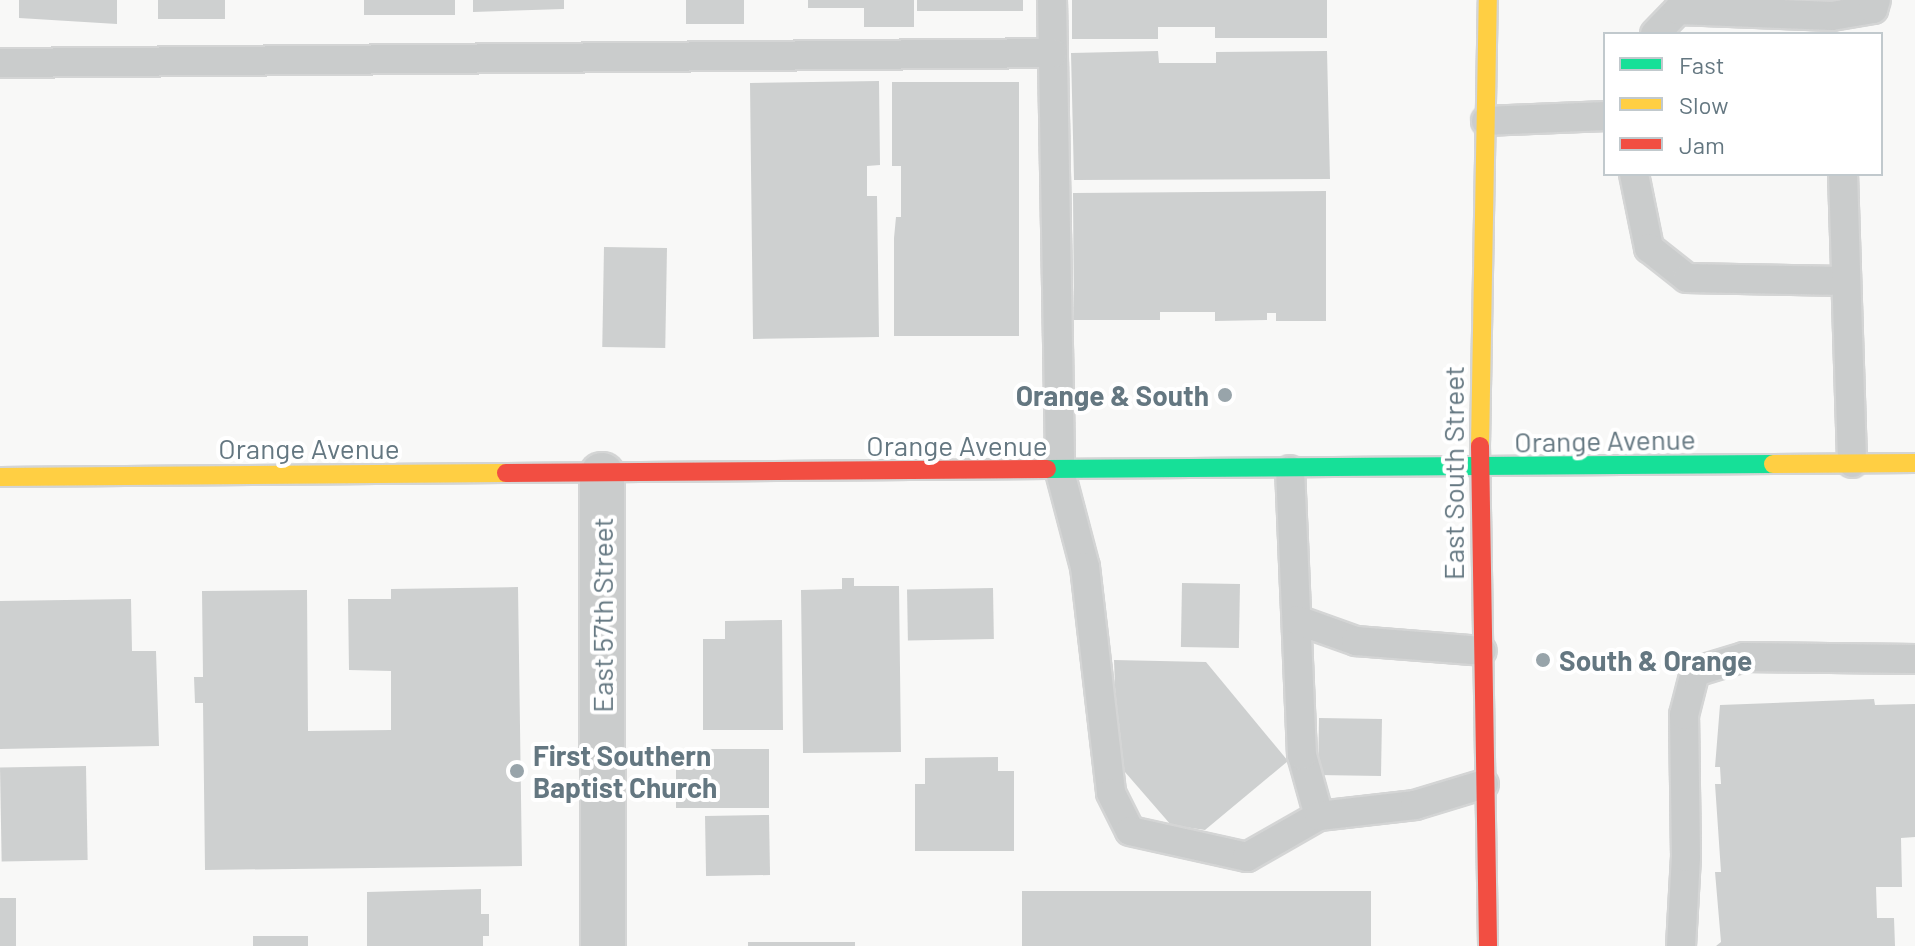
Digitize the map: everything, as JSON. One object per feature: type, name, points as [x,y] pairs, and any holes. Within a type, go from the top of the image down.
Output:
[{"type":"street","name":"East South Street","points":[[1488,0],[1480,469],[1488,946]]},
{"type":"street","name":"Orange Avenue","points":[[0,477],[1480,469],[1915,463]]},
{"type":"street","name":"East 57th Street","points":[[602,475],[603,946]]},
{"type":"lane","points":[[1052,0],[1060,472],[1085,567],[1111,793],[1130,831],[1247,857],[1319,816],[1415,805],[1484,784]]},
{"type":"lane","points":[[1657,32],[1678,10],[1834,25],[1873,9],[1876,0]]},
{"type":"lane","points":[[0,63],[1053,53]]},
{"type":"lane","points":[[1486,121],[1603,116]]},
{"type":"lane","points":[[1634,176],[1649,248],[1687,278],[1843,281]]},
{"type":"lane","points":[[1843,176],[1843,281],[1852,463]]},
{"type":"lane","points":[[1290,470],[1302,755],[1319,816]]},
{"type":"lane","points":[[1297,620],[1356,641],[1482,651]]},
{"type":"lane","points":[[1681,946],[1686,857],[1684,715],[1695,672],[1744,657],[1915,659]]},
{"type":"building","points":[[19,0],[117,0],[117,24],[19,18]]},
{"type":"building","points":[[158,0],[225,0],[225,19],[158,19]]},
{"type":"building","points":[[364,0],[455,0],[455,15],[364,15]]},
{"type":"building","points":[[473,0],[564,0],[564,9],[473,12]]},
{"type":"building","points":[[686,0],[744,0],[744,24],[686,24]]},
{"type":"building","points":[[808,0],[914,0],[914,27],[864,27],[864,8],[808,8]]},
{"type":"building","points":[[917,0],[1023,0],[1023,11],[917,11]]},
{"type":"building","points":[[1072,0],[1327,0],[1327,38],[1215,38],[1215,27],[1158,27],[1158,39],[1072,39]]},
{"type":"building","points":[[1158,51],[1159,63],[1216,63],[1216,52],[1327,51],[1330,179],[1074,180],[1071,53]]},
{"type":"building","points":[[879,81],[880,165],[867,166],[867,196],[877,196],[879,337],[753,339],[750,83]]},
{"type":"building","points":[[892,82],[1019,82],[1019,336],[894,336],[894,238],[896,217],[901,217],[901,166],[892,166]]},
{"type":"building","points":[[1326,191],[1326,321],[1276,321],[1276,313],[1267,313],[1267,320],[1215,321],[1215,312],[1160,312],[1160,320],[1074,320],[1073,193]]},
{"type":"building","points":[[604,247],[667,248],[665,348],[602,347]]},
{"type":"building","points":[[842,578],[854,578],[854,586],[899,586],[901,752],[803,753],[801,590],[842,589]]},
{"type":"building","points":[[1182,583],[1240,584],[1239,648],[1181,647]]},
{"type":"building","points":[[518,587],[522,866],[205,870],[203,703],[195,703],[194,677],[203,677],[202,591],[307,590],[308,731],[391,730],[391,671],[349,670],[348,599],[391,599],[391,589]]},
{"type":"building","points":[[993,588],[994,639],[908,640],[907,590]]},
{"type":"building","points":[[131,599],[132,651],[156,651],[159,746],[0,749],[0,601]]},
{"type":"building","points":[[782,620],[783,730],[703,730],[703,639],[725,639],[725,621]]},
{"type":"building","points":[[1114,660],[1206,662],[1288,761],[1205,830],[1171,825],[1118,764]]},
{"type":"building","points":[[1874,699],[1875,705],[1915,704],[1915,837],[1901,838],[1902,887],[1876,887],[1877,918],[1894,918],[1895,946],[1716,946],[1721,942],[1715,872],[1721,872],[1715,784],[1721,784],[1720,767],[1715,767],[1720,705]]},
{"type":"building","points":[[1319,718],[1382,719],[1381,776],[1318,775]]},
{"type":"building","points":[[676,749],[769,749],[769,808],[676,808]]},
{"type":"building","points":[[998,757],[998,771],[1014,771],[1014,851],[915,851],[915,784],[925,784],[925,758]]},
{"type":"building","points":[[86,766],[88,860],[2,861],[0,768]]},
{"type":"building","points":[[769,815],[770,875],[706,876],[705,816]]},
{"type":"building","points":[[481,889],[481,914],[489,914],[489,936],[483,936],[483,946],[367,946],[367,892]]},
{"type":"building","points":[[1022,891],[1371,891],[1371,946],[1022,946]]},
{"type":"building","points":[[0,898],[16,898],[16,946],[0,946]]},
{"type":"building","points":[[253,936],[308,936],[308,946],[253,946]]},
{"type":"building","points":[[748,942],[855,942],[855,946],[748,946]]},
{"type":"traffic: fast","points":[[1047,469],[1773,464]]},
{"type":"traffic: slow","points":[[1480,446],[1488,0]]},
{"type":"traffic: slow","points":[[1773,464],[1915,463]]},
{"type":"traffic: slow","points":[[0,477],[506,473]]},
{"type":"traffic: jam","points":[[1480,446],[1488,946]]},
{"type":"traffic: jam","points":[[506,473],[1047,469]]},
{"type":"place","name":"Orange & South","points":[[1225,395]]},
{"type":"place","name":"South & Orange","points":[[1543,660]]},
{"type":"place","name":"First Southern Baptist Church","points":[[517,771]]}]
